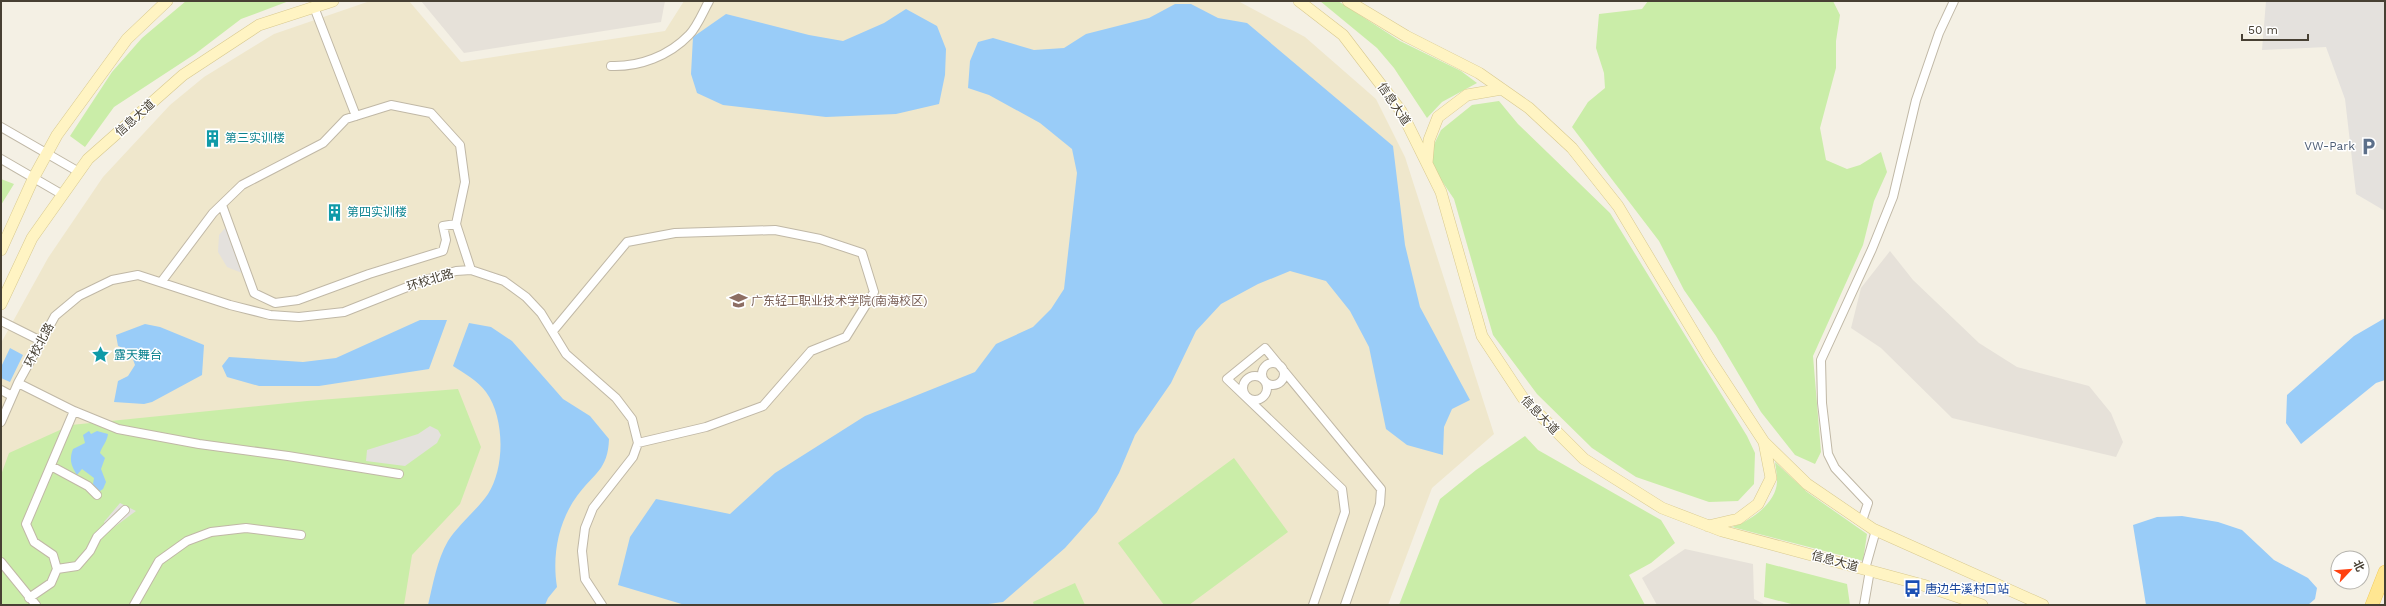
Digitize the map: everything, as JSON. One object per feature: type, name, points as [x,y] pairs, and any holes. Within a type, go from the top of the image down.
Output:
[{"type":"main road","points":[[1,250],[34,177],[57,135],[127,39],[167,1]]},
{"type":"main road","name":"信息大道","points":[[1,304],[32,238],[88,159],[183,75],[258,25],[332,1]]},
{"type":"main road","name":"信息大道","points":[[1299,1],[1344,36],[1402,111],[1441,192],[1482,336],[1523,398],[1584,459],[1662,508],[1708,526],[1923,585],[1982,605]]},
{"type":"main road","points":[[1348,1],[1406,36],[1479,73],[1529,108],[1572,148],[1618,206],[1709,358],[1764,442],[1807,484],[1876,530],[2043,605]]},
{"type":"main road","points":[[1427,163],[1429,140],[1438,117],[1467,96],[1502,89]]},
{"type":"main road","points":[[1708,526],[1738,519],[1758,504],[1771,478],[1764,442]]},
{"type":"main road","points":[[2372,605],[2385,572]]},
{"type":"street","points":[[611,66],[629,67],[667,53],[690,35],[709,1]]},
{"type":"street","points":[[1862,522],[1868,503],[1834,468],[1828,454],[1822,403],[1821,360],[1872,249],[1893,197],[1916,100],[1939,33],[1954,1]]},
{"type":"street","points":[[314,7],[356,116]]},
{"type":"street","points":[[162,281],[222,205],[242,185],[323,143],[346,119],[391,105],[431,113],[460,145],[465,182],[456,224],[471,270]]},
{"type":"street","points":[[1,127],[79,172]]},
{"type":"street","points":[[1,159],[63,195]]},
{"type":"street","points":[[222,205],[254,293],[275,303],[298,300],[368,274],[443,251],[446,240],[443,226],[456,224]]},
{"type":"street","points":[[553,331],[627,242],[675,233],[775,230],[820,239],[862,253],[874,292],[846,337],[811,351],[763,406],[706,427],[638,443],[633,457],[593,508],[585,528],[582,551],[584,579],[602,605]]},
{"type":"street","name":"环校北路","points":[[1,422],[18,383],[55,316],[79,296],[112,280],[138,275],[162,281],[230,305],[270,315],[299,317],[344,312],[425,280],[456,271],[471,270],[504,281],[526,297],[553,331],[566,354],[616,398],[632,419],[638,443]]},
{"type":"street","points":[[1,321],[41,342]]},
{"type":"street","points":[[1313,605],[1345,512],[1342,489],[1227,379],[1265,348],[1381,489],[1380,504],[1345,605]]},
{"type":"street","points":[[1264,380],[1257,376],[1246,380],[1243,388],[1246,396],[1252,400],[1263,398],[1267,388],[1264,380],[1262,373],[1265,366],[1271,363],[1281,367],[1284,373],[1280,382],[1270,384],[1264,380]]},
{"type":"street","points":[[18,383],[118,429],[199,444],[288,456],[399,474]]},
{"type":"street","points":[[1,390],[12,396]]},
{"type":"street","points":[[29,598],[51,583],[57,569],[53,555],[34,542],[26,524],[74,410]]},
{"type":"street","points":[[51,466],[88,486],[97,495]]},
{"type":"street","points":[[57,569],[77,566],[90,551],[98,537],[126,510]]},
{"type":"street","points":[[134,605],[160,561],[186,541],[211,532],[246,528],[301,535]]},
{"type":"street","points":[[1864,605],[1868,570],[1876,530]]},
{"type":"street","points":[[1,562],[36,605]]},
{"type":"shaded area","name":"广东轻工职业技术学院(南海校区)","points":[[370,1],[409,1],[461,62],[665,31],[684,1],[1238,1],[1305,37],[1376,99],[1405,157],[1494,434],[1432,488],[1388,605],[1,605],[1,343],[48,258],[103,177],[170,105],[204,77],[274,34]]},
{"type":"shaded area","points":[[421,1],[665,1],[661,22],[464,53]]},
{"type":"shaded area","name":"VW-Park","points":[[2266,1],[2385,1],[2385,211],[2356,194],[2345,99],[2326,47],[2262,50]]},
{"type":"shaded area","points":[[227,226],[242,273],[227,267],[218,252],[219,235]]},
{"type":"shaded area","points":[[1890,251],[1913,280],[1979,343],[2017,367],[2089,386],[2111,413],[2123,442],[2116,457],[1952,418],[1881,348],[1851,328],[1861,288]]},
{"type":"shaded area","points":[[430,426],[438,430],[441,435],[437,443],[405,466],[366,461],[367,450],[418,434]]},
{"type":"shaded area","points":[[120,503],[136,511],[109,531],[104,522]]},
{"type":"shaded area","points":[[1685,549],[1753,564],[1754,599],[1766,605],[1657,605],[1642,578]]},
{"type":"green space","points":[[186,1],[289,1],[241,19],[195,54],[114,107],[85,147],[70,136],[112,72],[142,38]]},
{"type":"green space","points":[[1320,1],[1338,1],[1400,41],[1461,71],[1477,83],[1442,102],[1427,118],[1394,68],[1377,48]]},
{"type":"green space","points":[[1648,1],[1833,1],[1840,15],[1836,41],[1836,68],[1820,128],[1826,160],[1847,169],[1860,165],[1881,152],[1887,172],[1874,201],[1863,245],[1813,356],[1821,452],[1815,464],[1795,455],[1761,412],[1716,336],[1684,290],[1659,241],[1572,127],[1588,102],[1605,88],[1604,73],[1596,48],[1599,14],[1642,9]]},
{"type":"green space","points":[[1499,101],[1518,124],[1610,213],[1747,436],[1755,453],[1754,484],[1738,501],[1709,502],[1636,477],[1592,448],[1537,394],[1493,335],[1454,199],[1427,159],[1441,130],[1472,105]]},
{"type":"green space","points":[[1,179],[14,184],[1,205]]},
{"type":"green space","points":[[458,389],[481,447],[460,504],[412,555],[404,605],[1,605],[1,475],[9,453],[71,425],[307,401]]},
{"type":"green space","points":[[1525,436],[1538,450],[1661,520],[1675,543],[1651,563],[1629,575],[1645,605],[1399,605],[1440,499],[1476,470]]},
{"type":"green space","points":[[1234,458],[1288,532],[1189,605],[1164,605],[1118,543]]},
{"type":"green space","points":[[1775,462],[1807,492],[1867,534],[1863,561],[1732,527],[1754,516],[1772,497],[1776,490],[1777,482]]},
{"type":"green space","points":[[1766,563],[1847,584],[1850,605],[1795,605],[1764,597]]},
{"type":"green space","points":[[1075,583],[1085,605],[1034,605],[1033,602]]},
{"type":"water","points":[[1175,4],[1191,4],[1218,18],[1247,23],[1393,146],[1405,245],[1420,307],[1470,400],[1452,409],[1444,427],[1443,455],[1407,445],[1386,429],[1369,347],[1350,311],[1326,281],[1290,271],[1258,284],[1221,304],[1196,331],[1171,383],[1135,435],[1119,473],[1097,512],[1065,548],[1003,602],[981,605],[685,605],[618,585],[630,537],[656,499],[730,514],[775,473],[865,416],[975,372],[996,344],[1033,327],[1051,309],[1064,289],[1077,173],[1072,149],[1040,123],[989,95],[968,88],[970,61],[978,42],[993,38],[1034,50],[1064,48],[1086,34],[1149,18]]},
{"type":"water","points":[[906,9],[937,26],[946,49],[945,75],[939,104],[896,114],[826,117],[723,105],[697,93],[691,74],[693,37],[726,14],[809,35],[843,41],[884,23]]},
{"type":"water","points":[[2385,318],[2385,380],[2376,383],[2301,444],[2286,423],[2287,395],[2354,336]]},
{"type":"water","points":[[420,320],[447,320],[429,369],[319,386],[259,386],[227,377],[222,366],[229,357],[303,362],[336,358]]},
{"type":"water","points":[[469,323],[491,327],[512,341],[563,399],[590,416],[609,439],[606,458],[603,465],[577,496],[565,517],[556,551],[555,563],[557,587],[548,598],[545,605],[428,605],[436,572],[444,548],[452,535],[488,494],[498,471],[500,457],[499,429],[497,415],[492,403],[486,392],[479,384],[453,366]]},
{"type":"water","points":[[145,324],[160,327],[204,345],[202,375],[152,402],[144,404],[114,402],[118,381],[128,376],[135,365],[130,351],[118,346],[116,335]]},
{"type":"water","points":[[10,348],[23,355],[10,382],[1,378],[1,367]]},
{"type":"water","points":[[89,431],[91,434],[97,431],[108,434],[100,453],[105,458],[101,469],[106,482],[103,489],[100,491],[95,490],[93,484],[94,478],[82,469],[77,475],[71,462],[73,449],[85,443],[83,435]]},
{"type":"water","points":[[2182,516],[2218,522],[2242,530],[2274,560],[2308,578],[2317,588],[2315,599],[2308,605],[2146,605],[2133,525],[2157,517]]},
{"type":"place","name":"第三实训楼","points":[[212,138]]},
{"type":"place","name":"VW-Park","points":[[2368,146]]},
{"type":"place","name":"第四实训楼","points":[[334,212]]},
{"type":"place","name":"广东轻工职业技术学院(南海校区)","points":[[738,301]]},
{"type":"place","name":"露天舞台","points":[[101,355]]},
{"type":"place","name":"唐边牛溪村口站","points":[[1912,589]]}]
